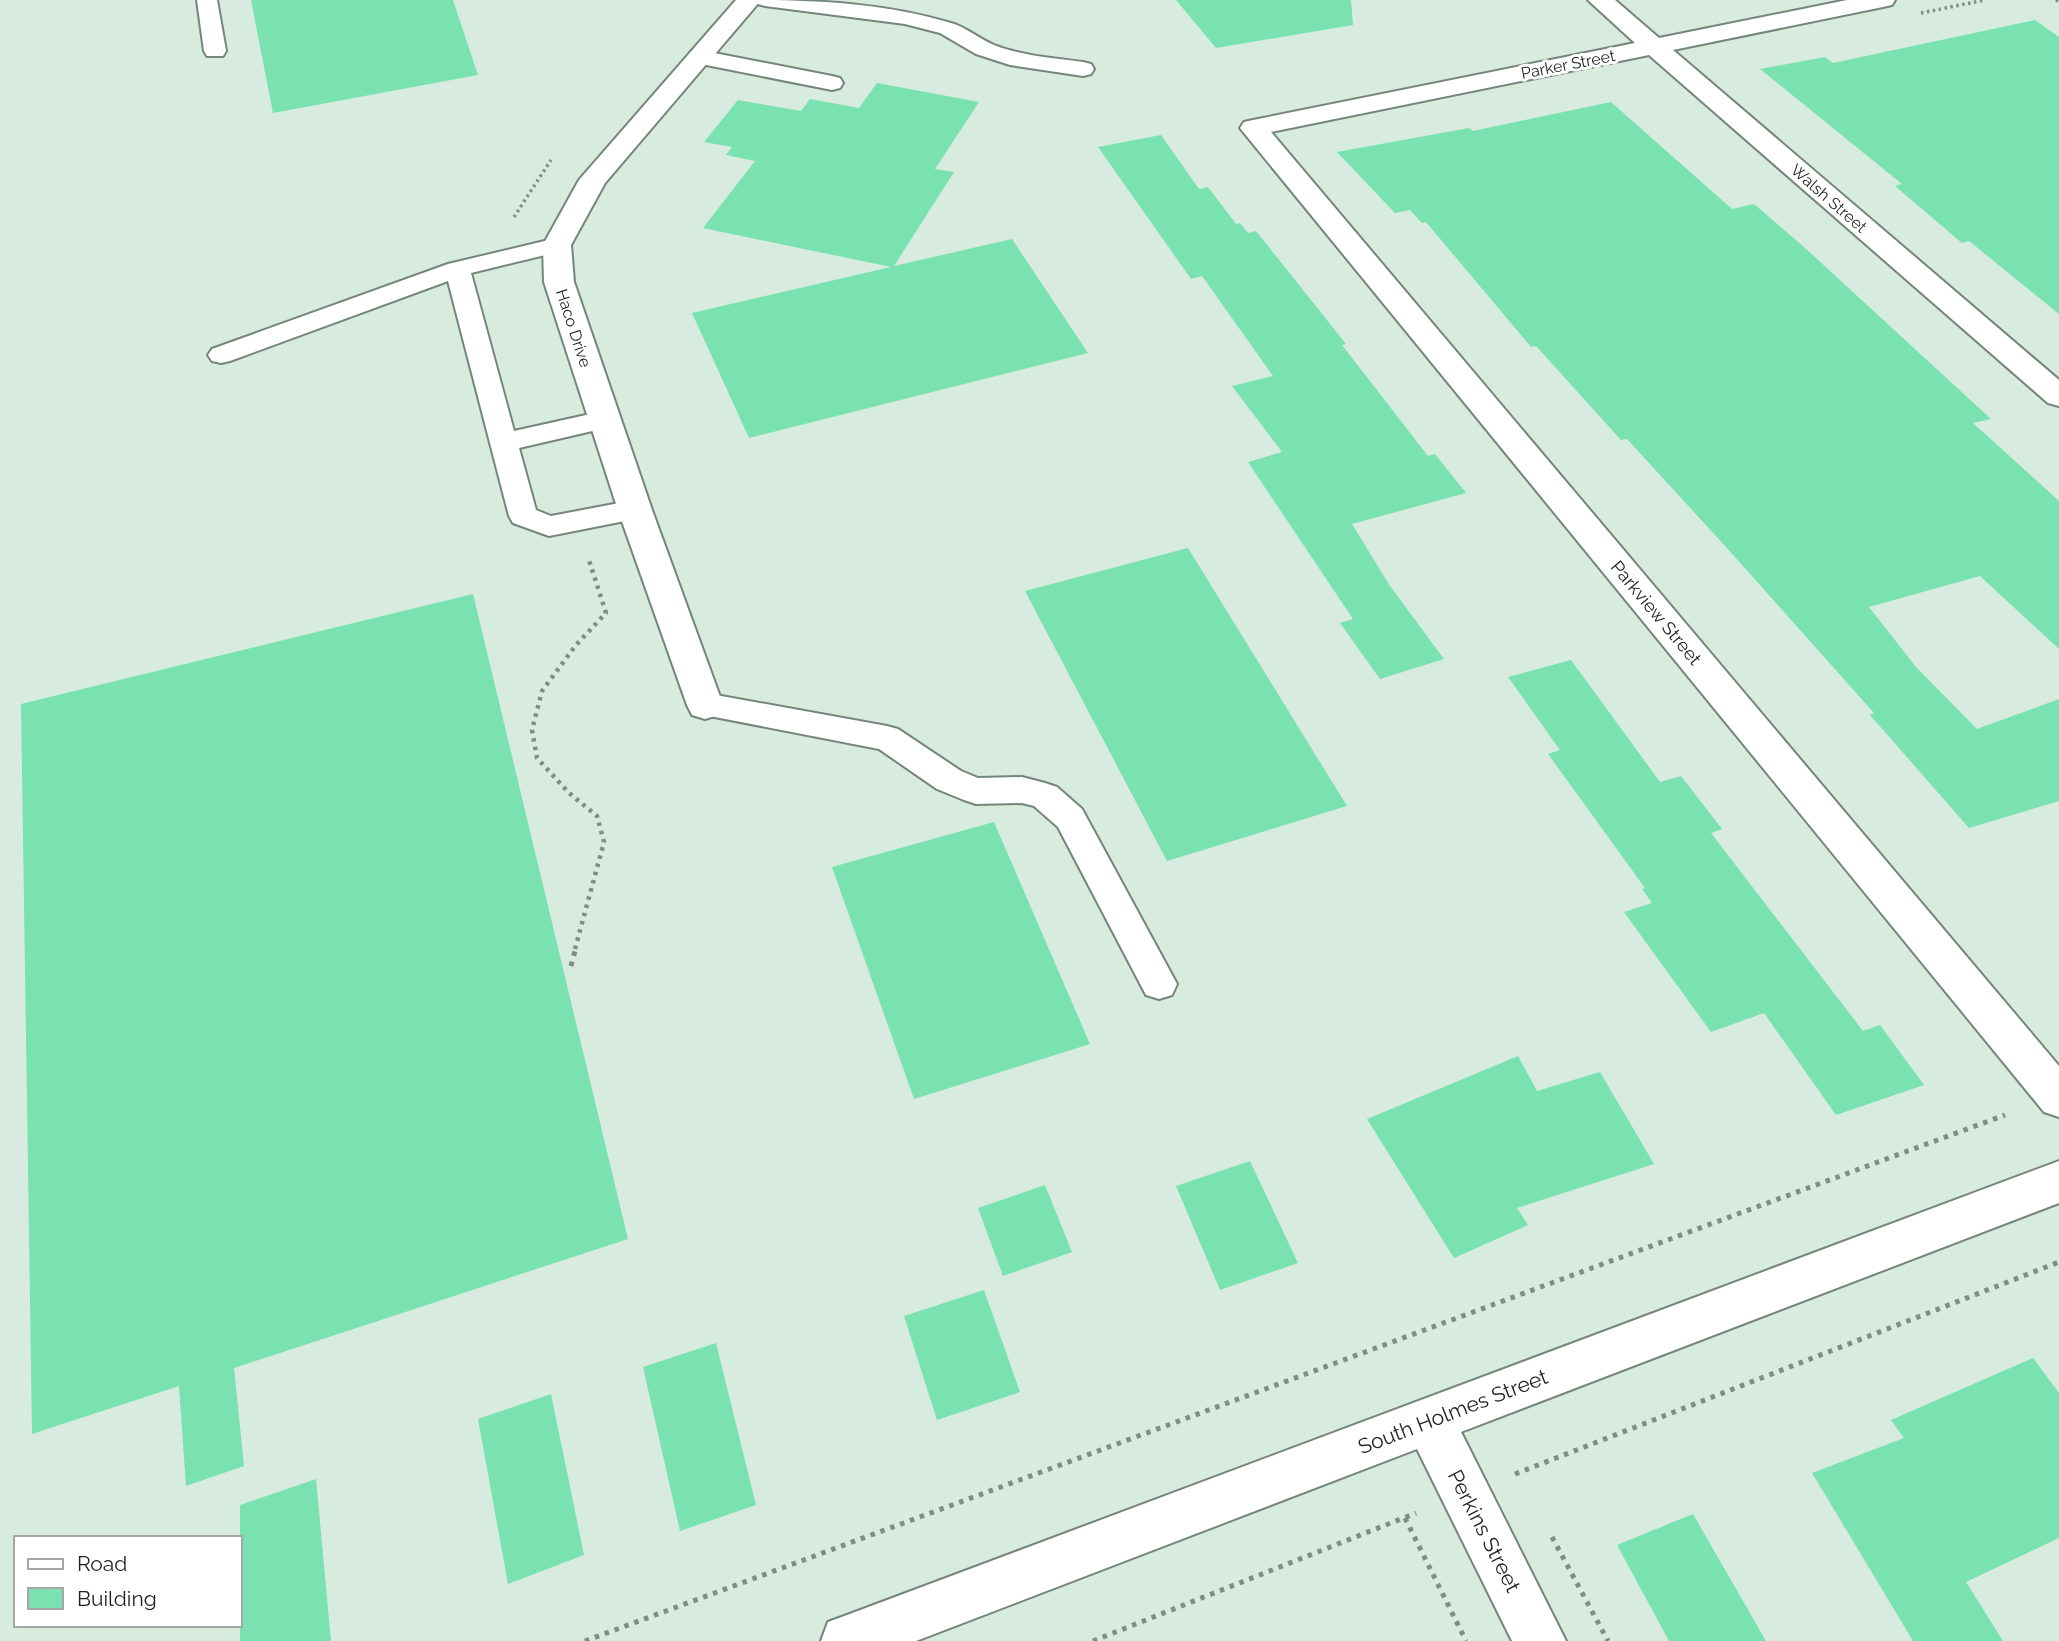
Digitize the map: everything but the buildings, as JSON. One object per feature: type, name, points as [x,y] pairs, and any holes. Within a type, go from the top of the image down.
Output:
[{"type":"street","points":[[556,245],[593,180],[749,0]]},
{"type":"street","name":"Walsh Street","points":[[1600,0],[2059,396]]},
{"type":"street","name":"Parker Street","points":[[1253,128],[1883,0]]},
{"type":"street","name":"Parkview Street","points":[[1253,128],[2058,1097]]},
{"type":"street","name":"Haco Drive","points":[[556,245],[559,282],[635,510],[705,705]]},
{"type":"street","name":"South Holmes Street","points":[[847,1641],[2058,1182]]},
{"type":"street","name":"Perkins Street","points":[[1429,1421],[1540,1641]]},
{"type":"lane","points":[[206,0],[215,51]]},
{"type":"lane","points":[[765,0],[905,18],[947,28],[984,49],[1018,60],[1083,69]]},
{"type":"lane","points":[[699,57],[832,83]]},
{"type":"lane","points":[[221,355],[457,269],[556,245]]},
{"type":"lane","points":[[457,269],[523,516],[548,526],[635,510]]},
{"type":"lane","points":[[503,443],[604,420]]},
{"type":"lane","points":[[705,705],[887,738],[949,780],[976,791],[1022,790],[1045,796],[1070,818],[1158,984]]},
{"type":"path","points":[[1919,13],[1985,0]]},
{"type":"path","points":[[585,1641],[2003,1115],[2058,1097]]},
{"type":"path","points":[[1995,1105],[2058,1182]]},
{"type":"path","points":[[1093,1641],[2059,1262]]},
{"type":"path","points":[[1518,1473],[1524,1485]]},
{"type":"path","points":[[1405,1518],[1466,1641]]},
{"type":"path","points":[[1550,1533],[1608,1641]]}]
